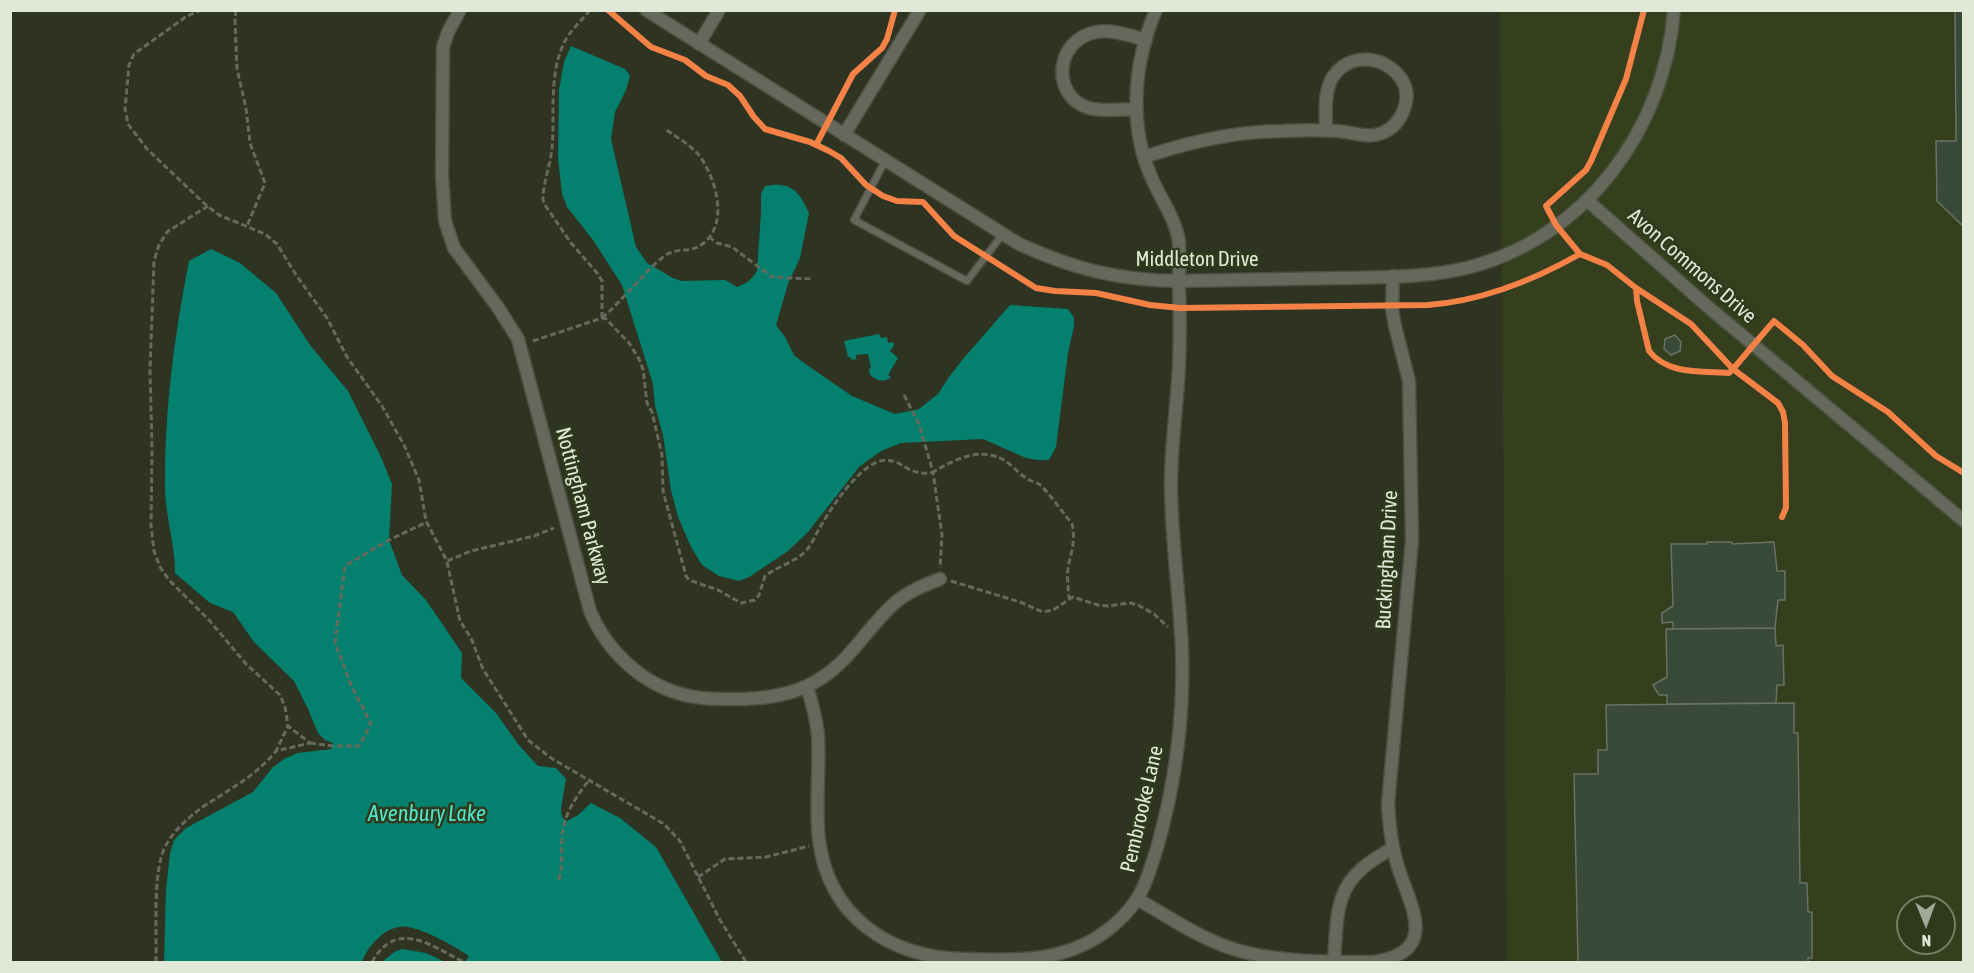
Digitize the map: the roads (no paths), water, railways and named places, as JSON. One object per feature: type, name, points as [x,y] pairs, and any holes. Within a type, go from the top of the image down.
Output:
[{"type":"street","name":"Nottingham Parkway","points":[[460,10],[443,47],[442,175],[445,221],[454,248],[498,306],[510,324],[520,346],[590,611],[596,624],[617,654],[640,674],[675,692],[719,700],[774,696],[807,687],[835,669],[897,601],[923,585],[940,579]]},
{"type":"street","name":"Middleton Drive","points":[[646,10],[1002,235],[1042,255],[1091,272],[1141,280],[1179,281],[1393,276],[1447,272],[1492,260],[1543,235],[1588,201],[1631,147],[1654,101],[1669,52],[1674,10]]},
{"type":"street","points":[[699,44],[719,10]]},
{"type":"street","points":[[844,135],[920,10]]},
{"type":"street","points":[[1146,40],[1106,31],[1096,32],[1074,43],[1066,51],[1063,63],[1062,75],[1066,87],[1079,103],[1089,108],[1136,109],[1137,87],[1146,40],[1156,10]]},
{"type":"street","points":[[1144,157],[1166,150],[1248,133],[1326,130],[1368,136],[1384,132],[1393,126],[1403,111],[1407,92],[1403,81],[1395,71],[1376,60],[1366,58],[1346,65],[1333,77],[1328,86],[1326,130]]},
{"type":"street","name":"Pembrooke Lane","points":[[807,687],[818,739],[820,844],[828,874],[833,886],[860,923],[890,943],[921,955],[938,958],[1002,960],[1060,955],[1087,944],[1109,929],[1137,899],[1152,862],[1172,786],[1181,709],[1181,631],[1171,489],[1179,367],[1177,234],[1174,222],[1152,180],[1144,157],[1136,109]]},
{"type":"street","name":"Avon Commons Drive","points":[[1588,201],[1707,306],[1964,521]]},
{"type":"street","name":"Buckingham Drive","points":[[1137,899],[1194,931],[1242,952],[1257,955],[1374,962],[1390,960],[1402,954],[1413,940],[1416,922],[1393,848],[1388,792],[1412,540],[1409,381],[1395,326],[1392,306],[1393,276]]},
{"type":"street","points":[[1334,961],[1339,904],[1345,889],[1363,866],[1393,848]]},
{"type":"lane","points":[[885,161],[854,220],[967,282],[1002,235]]},
{"type":"water","points":[[571,46],[625,69],[630,76],[615,112],[611,139],[636,247],[647,263],[682,281],[725,280],[737,287],[740,286],[757,271],[761,194],[765,186],[781,185],[798,193],[809,213],[800,258],[788,284],[776,325],[794,355],[852,396],[895,414],[919,409],[938,394],[963,359],[1010,305],[1068,309],[1074,318],[1074,326],[1068,353],[1056,447],[1049,460],[1026,458],[983,439],[901,443],[881,451],[859,467],[808,532],[788,551],[749,577],[739,581],[719,576],[702,565],[678,517],[671,490],[663,435],[655,406],[653,384],[622,285],[593,240],[567,207],[562,194],[558,158],[559,90],[564,62]]},
{"type":"water","name":"Avenbury Lake","points":[[211,249],[240,263],[276,293],[310,345],[348,391],[392,484],[389,540],[402,575],[426,600],[462,653],[461,678],[496,713],[518,744],[538,766],[556,768],[566,779],[561,809],[562,817],[567,821],[591,803],[620,818],[656,847],[722,962],[465,962],[469,956],[448,943],[423,931],[401,927],[393,928],[374,942],[362,962],[164,962],[166,889],[170,853],[174,840],[186,828],[253,792],[273,767],[284,759],[297,753],[332,749],[333,743],[325,740],[318,733],[294,681],[254,642],[233,612],[210,603],[175,573],[165,491],[166,433],[171,375],[189,261]]},
{"type":"water","points":[[879,334],[881,338],[887,337],[888,343],[893,342],[894,346],[890,351],[898,358],[888,375],[891,377],[883,381],[870,375],[868,354],[856,355],[856,359],[852,360],[848,357],[844,341]]},
{"type":"water","points":[[402,949],[426,953],[445,962],[382,962],[394,952]]}]
